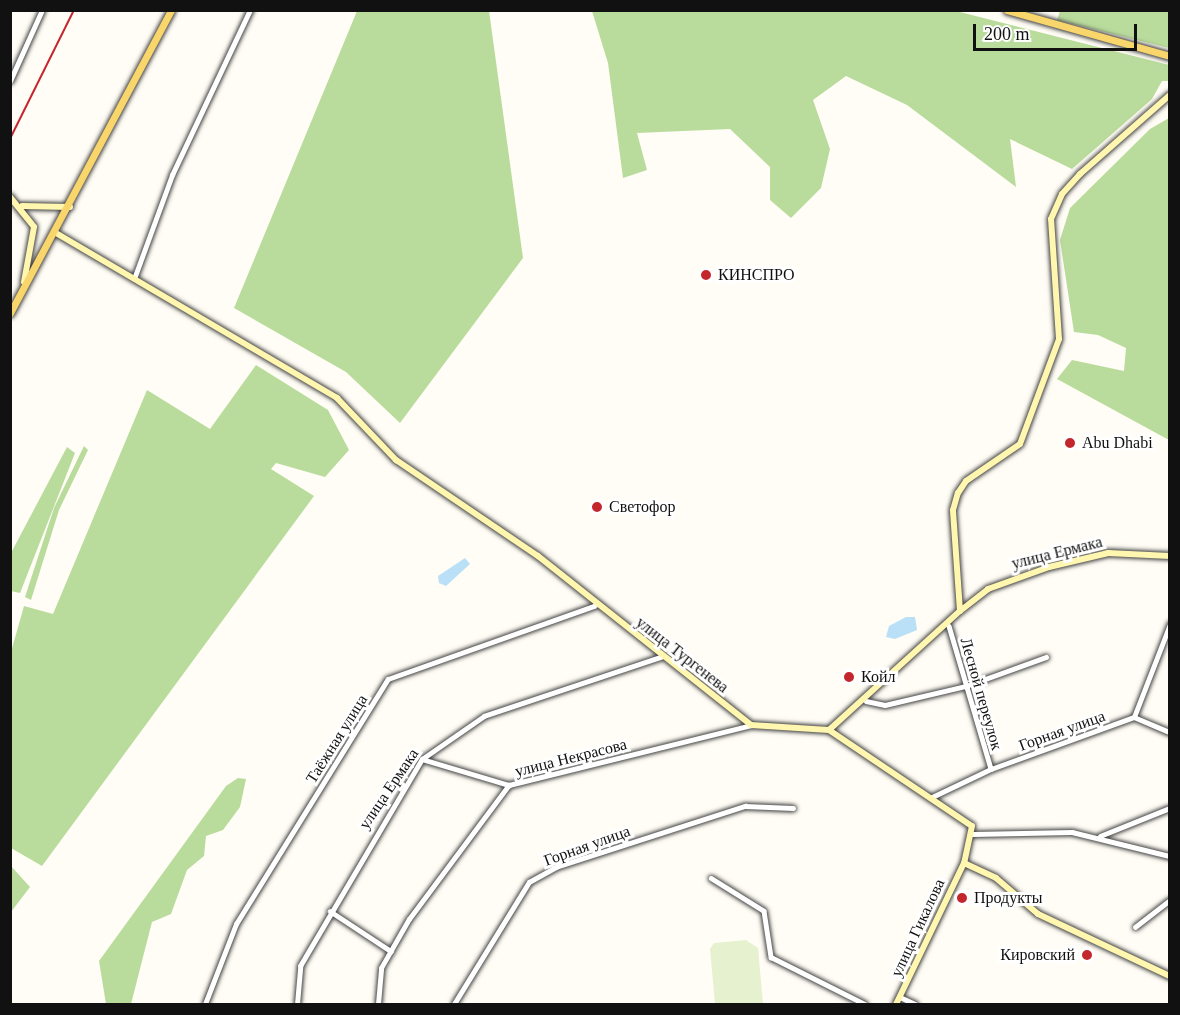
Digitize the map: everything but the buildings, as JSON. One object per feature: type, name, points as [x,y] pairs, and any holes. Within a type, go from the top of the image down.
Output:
[{"type":"main road","points":[[10,313],[70,207],[171,10]]},
{"type":"main road","points":[[1007,10],[1170,56]]},
{"type":"street","points":[[10,81],[42,10]]},
{"type":"street","points":[[134,279],[172,175],[250,10]]},
{"type":"street","points":[[960,610],[953,510],[958,493],[966,481],[1020,444],[1059,339],[1050,219],[1074,181],[1170,95]]},
{"type":"street","points":[[10,197],[22,206],[35,235],[21,294]]},
{"type":"street","points":[[22,206],[70,207]]},
{"type":"street","name":"улица Тургенева","points":[[56,233],[337,398],[396,460],[538,556],[594,606],[663,656],[751,725]]},
{"type":"street","name":"улица Ермака","points":[[829,730],[866,701],[948,626],[960,610],[988,589],[1049,567],[1108,553],[1170,556]]},
{"type":"street","name":"Таёжная улица","points":[[205,1005],[236,924],[388,680],[594,606]]},
{"type":"street","points":[[1170,624],[1134,717],[1170,732]]},
{"type":"street","name":"Лесной переулок","points":[[948,626],[991,770]]},
{"type":"street","name":"улица Ермака","points":[[297,1005],[300,966],[330,911],[422,759],[484,716],[663,656]]},
{"type":"street","points":[[866,701],[885,705],[966,686],[1046,657]]},
{"type":"street","name":"Горная улица","points":[[930,798],[991,770],[1134,717]]},
{"type":"street","points":[[751,725],[829,730],[930,798],[964,817],[973,834],[1100,836],[1170,856]]},
{"type":"street","name":"улица Некрасова","points":[[378,1005],[381,968],[391,951],[509,785],[751,725]]},
{"type":"street","points":[[422,759],[509,785]]},
{"type":"street","name":"Горная улица","points":[[454,1005],[528,882],[556,867],[745,806],[793,808]]},
{"type":"street","points":[[1100,836],[1170,808]]},
{"type":"street","name":"улица Гикалова","points":[[896,1005],[964,863],[973,834]]},
{"type":"street","points":[[964,863],[996,878],[1038,914],[1170,976]]},
{"type":"street","points":[[711,878],[764,911],[771,957],[865,1005]]},
{"type":"street","points":[[1135,927],[1170,900]]},
{"type":"street","points":[[330,911],[391,951]]},
{"type":"street","points":[[900,997],[915,1005]]},
{"type":"green space","points":[[357,11],[489,11],[523,258],[400,423],[346,372],[234,308]]},
{"type":"green space","points":[[592,11],[956,11],[1169,65],[1169,81],[1162,81],[1152,99],[1072,169],[1010,139],[1016,187],[907,105],[846,76],[813,100],[830,149],[821,188],[791,218],[770,200],[770,167],[730,129],[637,133],[647,170],[623,178],[608,63]]},
{"type":"green space","points":[[1060,11],[1169,11],[1169,48],[1057,20]]},
{"type":"green space","points":[[1169,118],[1169,440],[1057,379],[1072,360],[1124,371],[1126,348],[1098,335],[1074,332],[1060,240],[1070,208],[1150,129]]},
{"type":"green space","points":[[256,365],[328,410],[349,450],[325,477],[276,463],[271,469],[314,496],[42,866],[11,848],[11,652],[24,606],[53,614],[147,390],[210,429]]},
{"type":"green space","points":[[84,446],[88,450],[59,510],[31,600],[25,597],[54,508]]},
{"type":"green space","points":[[67,447],[75,453],[20,593],[11,591],[11,553]]},
{"type":"green space","points":[[238,778],[246,779],[240,807],[223,830],[206,836],[204,856],[187,870],[171,914],[152,922],[131,1004],[106,1004],[99,961],[226,786]]},
{"type":"green space","points":[[11,866],[30,887],[11,912]]},
{"type":"green space","points":[[746,940],[758,948],[763,1004],[715,1004],[710,949],[714,943]]},
{"type":"water","points":[[465,558],[470,564],[446,586],[439,583],[438,576]]},
{"type":"water","points":[[906,617],[915,617],[917,630],[895,639],[886,637],[889,626]]},
{"type":"railway","points":[[10,139],[74,10]]},
{"type":"place","name":"КИНСПРО","points":[[706,275]]},
{"type":"place","name":"Abu Dhabi","points":[[1070,443]]},
{"type":"place","name":"Светофор","points":[[597,507]]},
{"type":"place","name":"Койл","points":[[849,677]]},
{"type":"place","name":"Продукты","points":[[962,898]]},
{"type":"place","name":"Кировский","points":[[1087,955]]}]
